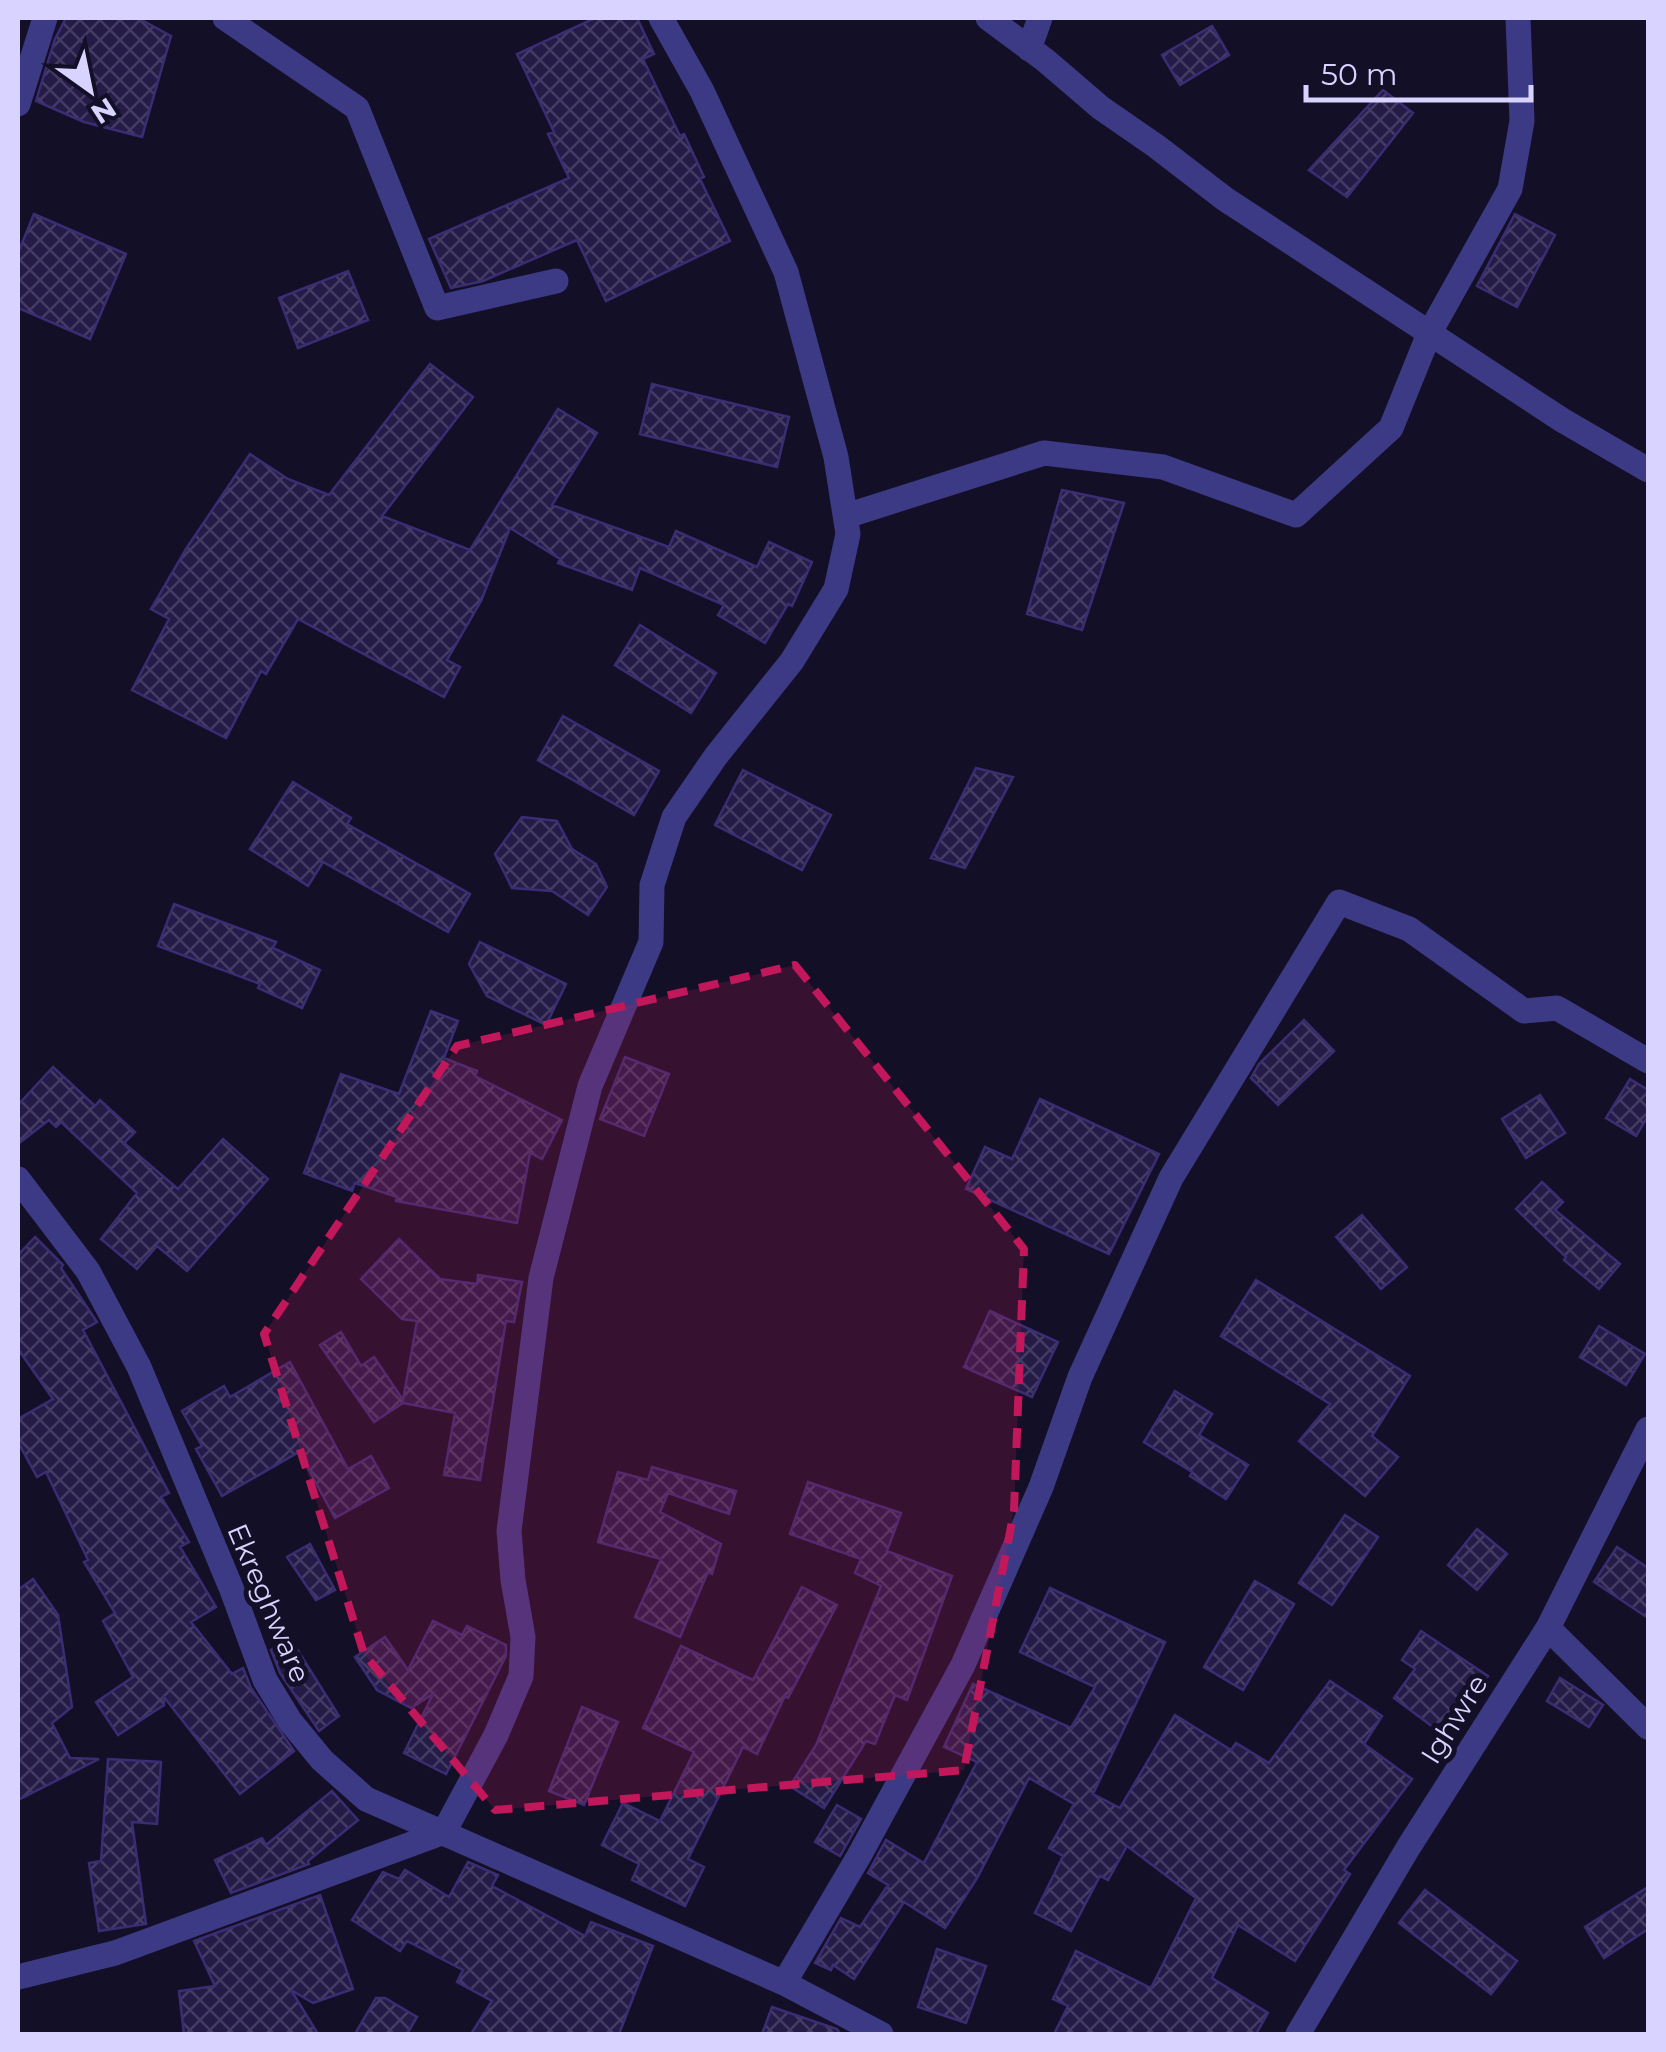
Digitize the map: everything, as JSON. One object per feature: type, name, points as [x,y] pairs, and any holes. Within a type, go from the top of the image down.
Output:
[{"type":"street","points":[[18,104],[45,18]]},
{"type":"street","points":[[225,18],[357,108],[437,308],[556,281]]},
{"type":"street","points":[[18,1977],[115,1952],[444,1832],[496,1735],[521,1676],[523,1638],[513,1580],[512,1512],[541,1278],[590,1086],[651,942],[652,885],[674,817],[716,756],[792,661],[836,589],[848,534],[832,438],[786,272],[702,91],[661,18]]},
{"type":"street","points":[[988,18],[1225,199],[1562,420],[1648,470]]},
{"type":"street","points":[[1029,48],[1040,18]]},
{"type":"street","points":[[846,516],[1044,453],[1163,468],[1296,516],[1391,428],[1429,334],[1510,189],[1522,121],[1518,18]]},
{"type":"street","points":[[784,1983],[859,1856],[963,1664],[1041,1487],[1080,1377],[1171,1178],[1339,902],[1410,929],[1524,1011],[1557,1008],[1648,1061]]},
{"type":"street","name":"Ekreghware","points":[[18,1178],[88,1271],[139,1367],[265,1680],[290,1721],[322,1760],[366,1798],[784,1983],[881,2034]]},
{"type":"street","name":"Ighwre","points":[[1298,2034],[1408,1848],[1548,1628],[1648,1429]]},
{"type":"street","points":[[1548,1628],[1648,1727]]},
{"type":"highlighted area","points":[[795,965],[1024,1249],[1014,1511],[964,1770],[495,1810],[364,1654],[264,1334],[457,1046]]},
{"type":"building","points":[[66,18],[138,18],[171,36],[142,137],[84,122],[36,101],[55,39]]},
{"type":"building","points":[[595,18],[637,18],[654,54],[643,59],[680,136],[684,134],[704,177],[700,179],[730,241],[606,301],[577,240],[483,281],[451,288],[429,239],[569,178],[548,134],[554,132],[517,54]]},
{"type":"building","points":[[1212,26],[1229,55],[1180,85],[1162,55]]},
{"type":"building","points":[[1383,90],[1413,113],[1347,197],[1309,170]]},
{"type":"building","points":[[34,214],[126,254],[90,339],[18,308],[18,253]]},
{"type":"building","points":[[1515,214],[1555,235],[1517,307],[1477,286]]},
{"type":"building","points":[[348,271],[368,320],[298,348],[279,298]]},
{"type":"building","points":[[430,364],[473,397],[382,516],[470,550],[558,409],[597,433],[552,505],[669,547],[676,531],[757,567],[769,542],[812,562],[792,606],[788,604],[765,643],[718,615],[724,605],[640,568],[632,590],[558,563],[560,559],[510,528],[481,601],[447,660],[460,667],[444,697],[298,619],[266,674],[261,671],[226,738],[132,690],[169,619],[151,609],[250,454],[288,479],[329,495]]},
{"type":"building","points":[[652,384],[789,417],[777,467],[640,434]]},
{"type":"building","points":[[1062,490],[1124,503],[1082,630],[1027,614]]},
{"type":"building","points":[[640,625],[716,673],[691,713],[615,665]]},
{"type":"building","points":[[563,716],[659,771],[634,815],[538,760]]},
{"type":"building","points":[[976,768],[1013,777],[965,868],[931,858]]},
{"type":"building","points":[[743,770],[831,815],[802,870],[715,825]]},
{"type":"building","points":[[293,782],[351,818],[347,824],[470,894],[448,932],[323,862],[308,886],[250,849]]},
{"type":"building","points":[[522,817],[557,821],[572,849],[596,864],[607,887],[588,915],[552,891],[512,888],[495,854]]},
{"type":"building","points":[[174,904],[276,942],[273,948],[320,970],[302,1008],[258,988],[260,984],[158,946]]},
{"type":"building","points":[[480,942],[566,984],[546,1025],[487,996],[469,964]]},
{"type":"building","points":[[431,1011],[458,1021],[444,1058],[477,1071],[475,1076],[562,1120],[542,1159],[530,1153],[517,1223],[396,1201],[397,1197],[355,1183],[352,1191],[304,1173],[341,1074],[399,1094]]},
{"type":"building","points":[[1304,1020],[1334,1051],[1278,1105],[1251,1078],[1259,1064]]},
{"type":"building","points":[[625,1057],[669,1074],[644,1136],[600,1119]]},
{"type":"building","points":[[53,1067],[95,1106],[100,1100],[135,1132],[124,1143],[178,1189],[223,1139],[268,1179],[187,1271],[157,1246],[137,1269],[101,1239],[137,1193],[61,1122],[56,1127],[49,1120],[18,1144],[18,1105]]},
{"type":"building","points":[[1630,1079],[1648,1090],[1648,1116],[1636,1136],[1606,1118]]},
{"type":"building","points":[[1540,1095],[1565,1133],[1526,1158],[1502,1119]]},
{"type":"building","points":[[1040,1099],[1159,1154],[1109,1254],[966,1189],[985,1147],[1012,1159]]},
{"type":"building","points":[[1542,1182],[1563,1202],[1555,1210],[1620,1264],[1599,1289],[1564,1260],[1566,1257],[1516,1209]]},
{"type":"building","points":[[1362,1215],[1407,1267],[1381,1289],[1336,1237]]},
{"type":"building","points":[[35,1237],[63,1265],[61,1268],[97,1322],[83,1330],[169,1493],[161,1497],[189,1542],[180,1547],[216,1607],[191,1622],[232,1674],[243,1668],[251,1688],[294,1751],[240,1794],[164,1697],[164,1705],[118,1735],[96,1702],[133,1677],[103,1621],[115,1613],[84,1562],[88,1560],[46,1472],[37,1477],[18,1442],[18,1419],[53,1399],[18,1349],[18,1255]]},
{"type":"building","points":[[399,1239],[440,1279],[477,1284],[478,1275],[522,1282],[514,1322],[506,1321],[480,1480],[444,1475],[455,1413],[403,1403],[374,1422],[320,1345],[341,1332],[361,1366],[374,1357],[403,1400],[417,1321],[402,1319],[361,1279]]},
{"type":"building","points":[[1256,1280],[1410,1376],[1372,1436],[1398,1457],[1365,1496],[1299,1441],[1330,1404],[1221,1336]]},
{"type":"building","points":[[990,1311],[1058,1342],[1032,1397],[964,1367]]},
{"type":"building","points":[[1599,1326],[1645,1354],[1626,1385],[1580,1357]]},
{"type":"building","points":[[290,1362],[348,1469],[371,1456],[389,1488],[335,1518],[299,1452],[222,1496],[196,1449],[202,1446],[182,1411],[224,1386],[230,1397]]},
{"type":"building","points":[[1175,1391],[1212,1414],[1199,1435],[1248,1465],[1226,1499],[1144,1442]]},
{"type":"building","points":[[652,1467],[736,1491],[729,1514],[668,1493],[660,1512],[721,1544],[712,1574],[708,1572],[680,1637],[635,1617],[661,1559],[598,1542],[618,1472],[648,1480]]},
{"type":"building","points":[[808,1482],[901,1513],[887,1551],[952,1576],[907,1700],[895,1695],[875,1744],[866,1741],[824,1808],[790,1786],[816,1745],[881,1586],[855,1573],[861,1559],[790,1534]]},
{"type":"building","points":[[1345,1515],[1378,1537],[1332,1605],[1299,1583]]},
{"type":"building","points":[[1477,1529],[1507,1554],[1477,1590],[1448,1565]]},
{"type":"building","points":[[310,1544],[335,1590],[316,1600],[287,1557]]},
{"type":"building","points":[[1617,1547],[1648,1568],[1648,1618],[1594,1582]]},
{"type":"building","points":[[33,1579],[58,1615],[72,1707],[52,1723],[70,1758],[99,1759],[18,1800],[18,1590]]},
{"type":"building","points":[[1255,1581],[1294,1604],[1243,1690],[1204,1667]]},
{"type":"building","points":[[802,1587],[837,1605],[757,1754],[743,1747],[688,1859],[704,1867],[685,1906],[632,1880],[639,1864],[602,1845],[623,1803],[660,1821],[694,1752],[643,1728],[681,1646],[753,1680]]},
{"type":"building","points":[[1050,1588],[1165,1642],[1093,1794],[1120,1808],[1175,1715],[1231,1750],[1236,1743],[1269,1763],[1330,1681],[1382,1716],[1364,1744],[1412,1779],[1344,1870],[1350,1874],[1295,1961],[1238,1925],[1212,1978],[1268,2013],[1256,2034],[1054,2034],[1068,2006],[1053,1999],[1076,1951],[1151,1988],[1196,1898],[1127,1846],[1108,1880],[1100,1876],[1071,1931],[1035,1913],[1063,1856],[1049,1848],[1074,1804],[1029,1778],[977,1878],[945,1928],[904,1902],[854,1979],[833,1965],[831,1970],[815,1963],[841,1918],[860,1927],[888,1885],[868,1873],[886,1840],[924,1863],[977,1762],[944,1747],[973,1684],[1071,1728],[1095,1687],[1020,1652]]},
{"type":"building","points":[[433,1621],[462,1635],[467,1626],[506,1645],[506,1656],[446,1774],[404,1753],[433,1694],[411,1708],[377,1690],[355,1657],[385,1637],[408,1670]]},
{"type":"building","points":[[1421,1631],[1488,1676],[1469,1705],[1464,1702],[1441,1733],[1394,1698],[1415,1669],[1402,1660]]},
{"type":"building","points":[[290,1638],[339,1716],[319,1731],[280,1673],[271,1650]]},
{"type":"building","points":[[1560,1678],[1603,1705],[1589,1727],[1547,1701]]},
{"type":"building","points":[[582,1707],[618,1722],[584,1805],[549,1791]]},
{"type":"building","points":[[108,1759],[161,1762],[157,1824],[132,1822],[146,1924],[99,1931],[89,1863],[101,1861]]},
{"type":"building","points":[[332,1791],[358,1820],[309,1864],[231,1893],[215,1860],[262,1838],[266,1845]]},
{"type":"building","points":[[837,1805],[861,1819],[840,1856],[815,1842]]},
{"type":"building","points":[[468,1862],[498,1875],[492,1886],[585,1936],[591,1922],[653,1946],[619,2034],[471,2034],[492,2001],[457,1982],[463,1970],[407,1941],[400,1951],[352,1920],[383,1872],[399,1879],[405,1870],[449,1897]]},
{"type":"building","points":[[1648,1887],[1648,1929],[1604,1958],[1585,1927]]},
{"type":"building","points":[[1425,1890],[1517,1961],[1491,1994],[1399,1923]]},
{"type":"building","points":[[320,1895],[353,1989],[313,2003],[291,1990],[318,2034],[184,2034],[179,1991],[215,1986],[194,1941]]},
{"type":"building","points":[[937,1949],[986,1966],[966,2023],[918,2007]]},
{"type":"building","points":[[376,1998],[385,1998],[417,2017],[407,2034],[355,2034]]},
{"type":"building","points":[[772,2007],[837,2029],[840,2034],[762,2034]]}]
